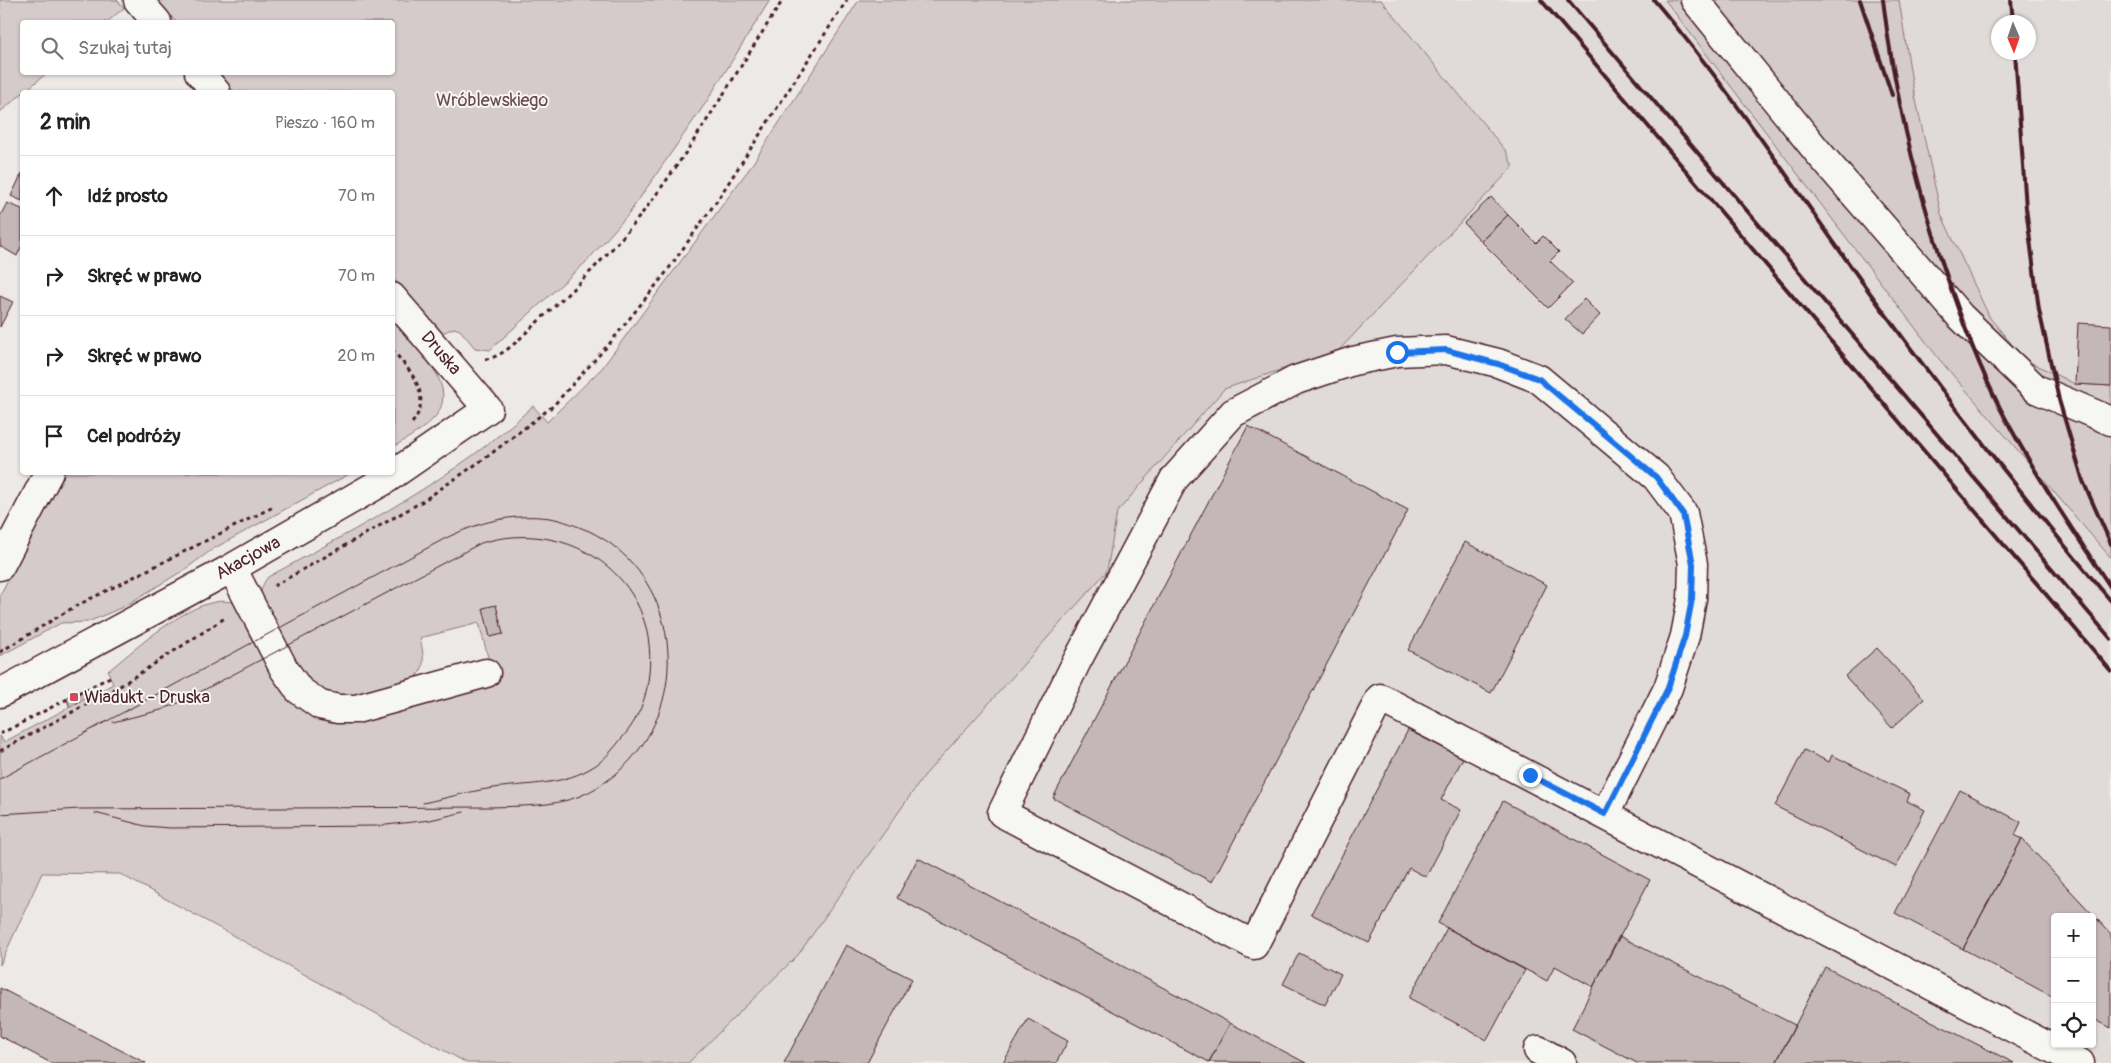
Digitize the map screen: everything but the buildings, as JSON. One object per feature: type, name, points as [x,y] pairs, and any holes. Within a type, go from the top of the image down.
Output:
[{"type":"street","points":[[138,0],[155,20]]},
{"type":"street","points":[[1695,0],[1817,151],[1960,316],[2036,389],[2111,422]]},
{"type":"street","points":[[202,75],[214,90]]},
{"type":"street","name":"Druska","points":[[395,300],[488,409]]},
{"type":"street","points":[[1605,814],[1668,688],[1685,636],[1692,599],[1693,564],[1683,514],[1656,477],[1539,379],[1498,364],[1446,350],[1397,352],[1353,361],[1296,380],[1233,412],[1174,479],[1077,661],[1002,812],[1254,945],[1380,698],[2080,1063]]},
{"type":"street","name":"Akacjowa","points":[[395,473],[488,409]]},
{"type":"street","points":[[0,566],[47,475]]},
{"type":"street","name":"Akacjowa","points":[[0,693],[232,568],[392,475]]},
{"type":"street","points":[[232,568],[291,682],[308,699],[320,705],[338,709],[356,709],[486,673]]},
{"type":"street","points":[[1538,1050],[1562,1063]]},
{"type":"path","points":[[480,358],[487,359],[503,352],[594,269],[640,216],[686,151],[783,0]]},
{"type":"path","points":[[395,353],[415,375],[421,395],[416,418],[406,430]]},
{"type":"path","points":[[0,652],[74,607],[274,506]]},
{"type":"path","points":[[0,734],[110,677]]},
{"type":"shaded area","points":[[1381,0],[1694,0],[2111,504],[2111,1063],[688,1063],[798,955],[924,776],[1107,571],[1117,512],[1224,389],[1339,350],[1513,167],[1506,151]]},
{"type":"shaded area","points":[[1899,0],[2111,0],[2111,386],[2075,384],[2023,359],[1990,318],[1941,214],[1912,82]]},
{"type":"green space","points":[[0,0],[117,0],[124,8],[109,20],[20,20],[20,75],[45,75],[27,90],[20,90],[20,95],[0,112]]},
{"type":"green space","name":"Wróblewskiego","points":[[156,0],[770,0],[705,104],[628,215],[587,261],[490,350],[475,348],[460,330],[454,328],[440,334],[395,280],[395,90],[233,90],[220,75],[395,75],[395,20],[174,20]]},
{"type":"green space","points":[[859,0],[1381,0],[1506,151],[1513,167],[1339,350],[1224,389],[1117,512],[1107,571],[924,776],[798,955],[688,1063],[467,1063],[120,874],[42,873],[0,965],[0,736],[4,742],[113,684],[108,671],[152,636],[189,612],[207,604],[224,601],[239,605],[270,663],[292,698],[306,708],[330,717],[362,717],[495,684],[479,623],[420,638],[423,657],[422,668],[417,676],[401,688],[379,696],[357,700],[338,700],[322,695],[303,681],[288,658],[262,601],[261,595],[264,583],[268,577],[372,520],[439,479],[503,432],[533,406],[547,422],[602,368],[749,169]]},
{"type":"green space","points":[[1665,0],[1899,0],[1912,82],[1941,214],[1990,318],[2024,359],[2075,384],[2111,386],[2111,558],[1939,359]]},
{"type":"green space","points":[[395,324],[412,341],[432,366],[439,379],[443,393],[441,406],[434,418],[420,430],[395,446]]},
{"type":"green space","points":[[63,475],[347,475],[213,549],[184,570],[123,607],[88,622],[61,623],[0,656],[0,595]]},
{"type":"tram line","points":[[0,779],[444,539],[496,520],[522,517],[550,518],[589,531],[616,548],[638,570],[654,596],[664,625],[668,655],[666,686],[658,716],[643,744],[630,760],[607,781],[589,792],[569,800],[535,805],[490,807],[80,809],[0,814]]},
{"type":"tram line","points":[[113,722],[161,710],[183,701],[481,543],[514,537],[546,538],[575,547],[602,562],[623,583],[639,608],[648,639],[649,673],[646,691],[641,708],[628,731],[600,762],[584,772],[571,777],[485,789],[423,803]]},
{"type":"tram line","points":[[95,813],[145,826],[170,828],[377,826],[430,820],[464,812]]},
{"type":"railway","points":[[1541,0],[2111,671]]},
{"type":"railway","points":[[1568,0],[2111,639]]},
{"type":"railway","points":[[1654,0],[1711,71],[1928,372],[2048,526],[2111,601]]},
{"type":"railway","points":[[1860,0],[1892,95]]},
{"type":"railway","points":[[1883,0],[1899,102],[1915,169],[1944,268],[1969,339],[1992,391],[2025,454],[2111,588]]},
{"type":"railway","points":[[2011,0],[2012,15]]},
{"type":"railway","points":[[2016,60],[2026,208],[2039,310],[2059,400],[2083,481],[2111,544]]},
{"type":"place","name":"Wiadukt - Druska","points":[[74,697]]},
{"type":"route","points":[[1397,352],[1446,350],[1498,364],[1539,379],[1656,477],[1683,514],[1693,564],[1692,599],[1685,636],[1668,688],[1605,814],[1530,775]]}]
